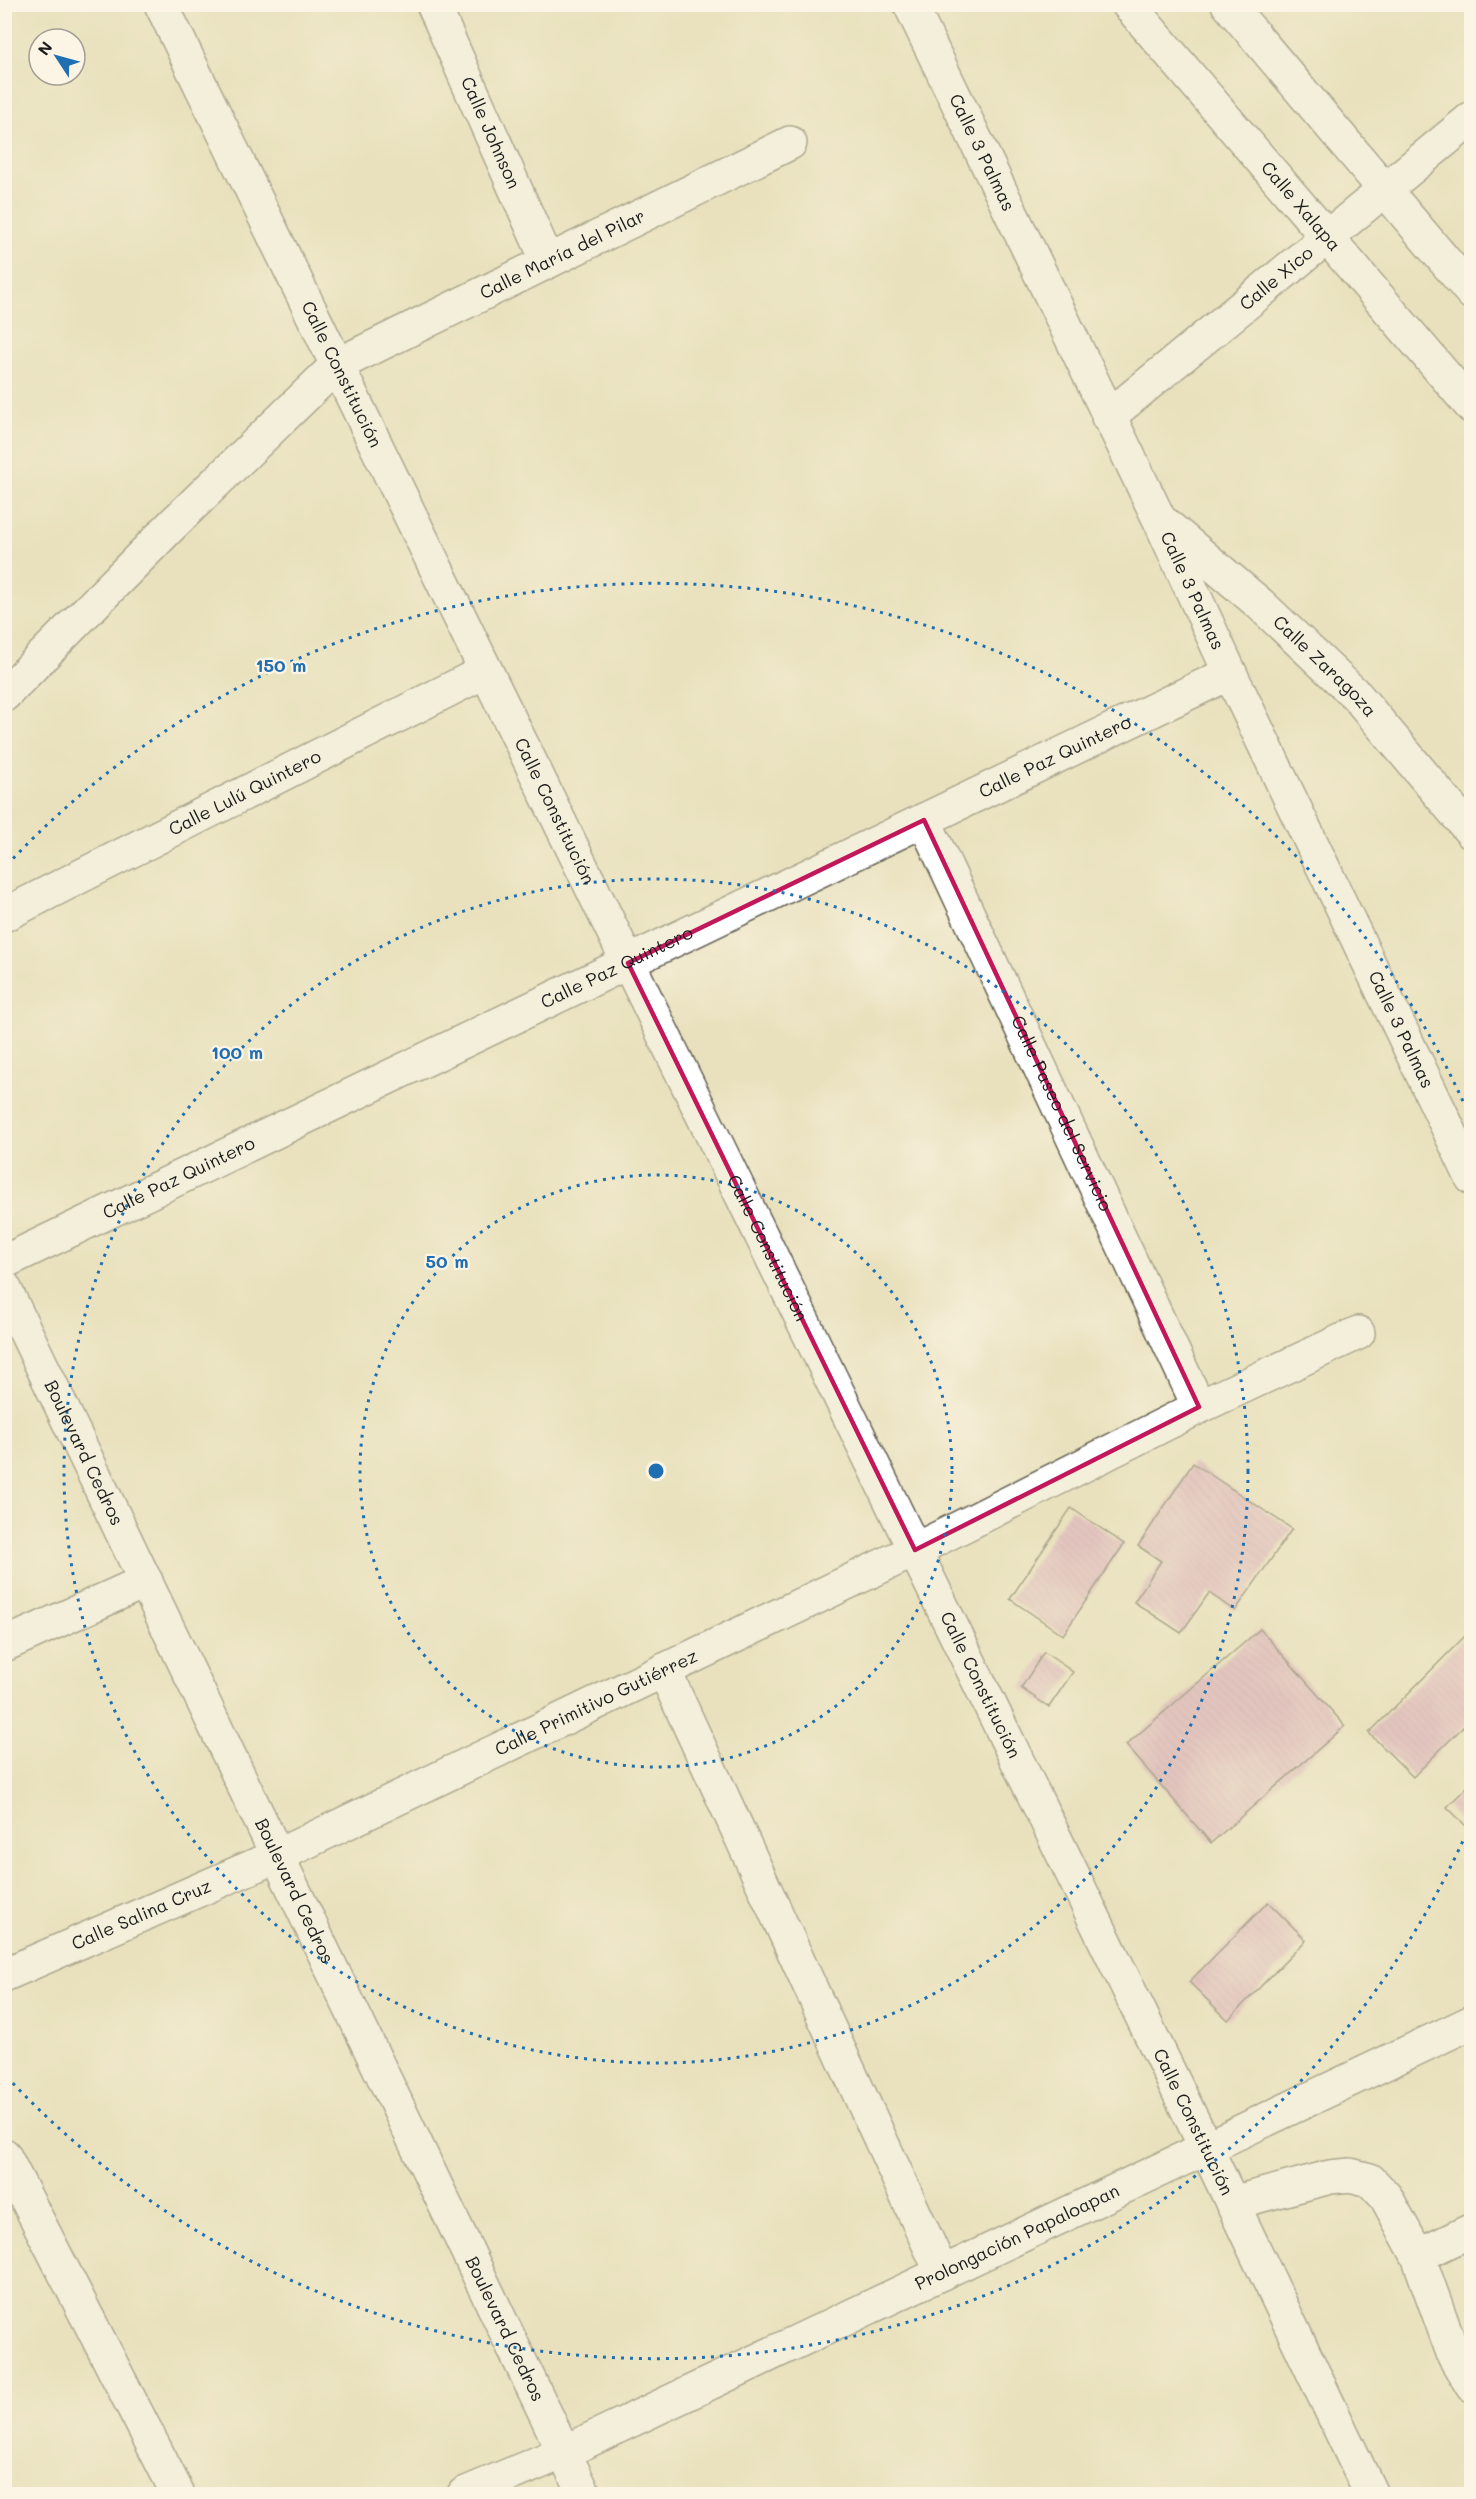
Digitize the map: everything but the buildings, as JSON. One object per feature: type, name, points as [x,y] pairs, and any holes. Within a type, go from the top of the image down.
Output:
[{"type":"street","name":"Calle Constitución","points":[[161,4],[1207,2150],[1371,2494]]},
{"type":"street","name":"Calle Johnson","points":[[433,4],[548,260]]},
{"type":"street","name":"Calle 3 Palmas","points":[[910,4],[1160,521],[1230,673],[1472,1178]]},
{"type":"street","name":"Calle Xalapa","points":[[1128,4],[1472,407]]},
{"type":"street","points":[[1228,4],[1472,293]]},
{"type":"street","name":"Calle Xico","points":[[1108,417],[1472,117]]},
{"type":"street","name":"Calle María del Pilar","points":[[4,695],[180,517],[337,364],[789,143]]},
{"type":"street","name":"Calle Zaragoza","points":[[1160,521],[1252,597],[1357,696],[1472,832]]},
{"type":"street","name":"Calle Lulú Quintero","points":[[4,915],[486,671]]},
{"type":"street","name":"Calle Paz Quintero","points":[[4,1262],[1230,673]]},
{"type":"street","name":"Calle Paseo del Servicio","points":[[924,820],[1199,1407]]},
{"type":"street","name":"Boulevard Cedros","points":[[4,1287],[279,1855],[584,2494]]},
{"type":"street","name":"Calle Primitivo Gutiérrez","points":[[279,1855],[915,1550],[1199,1407],[1358,1333]]},
{"type":"street","points":[[4,1645],[146,1581]]},
{"type":"street","points":[[664,1670],[942,2273]]},
{"type":"street","name":"Calle Salina Cruz","points":[[4,1975],[279,1855]]},
{"type":"street","name":"Prolongación Papaloapan","points":[[464,2494],[564,2452],[1207,2150],[1472,2022]]},
{"type":"street","points":[[4,2155],[178,2494]]},
{"type":"street","points":[[1232,2203],[1330,2177],[1350,2175],[1370,2180],[1386,2197],[1418,2256],[1454,2356],[1472,2386]]},
{"type":"street","points":[[1418,2256],[1472,2230]]},
{"type":"highlighted area","points":[[924,820],[1199,1407],[915,1550],[628,963]]}]
